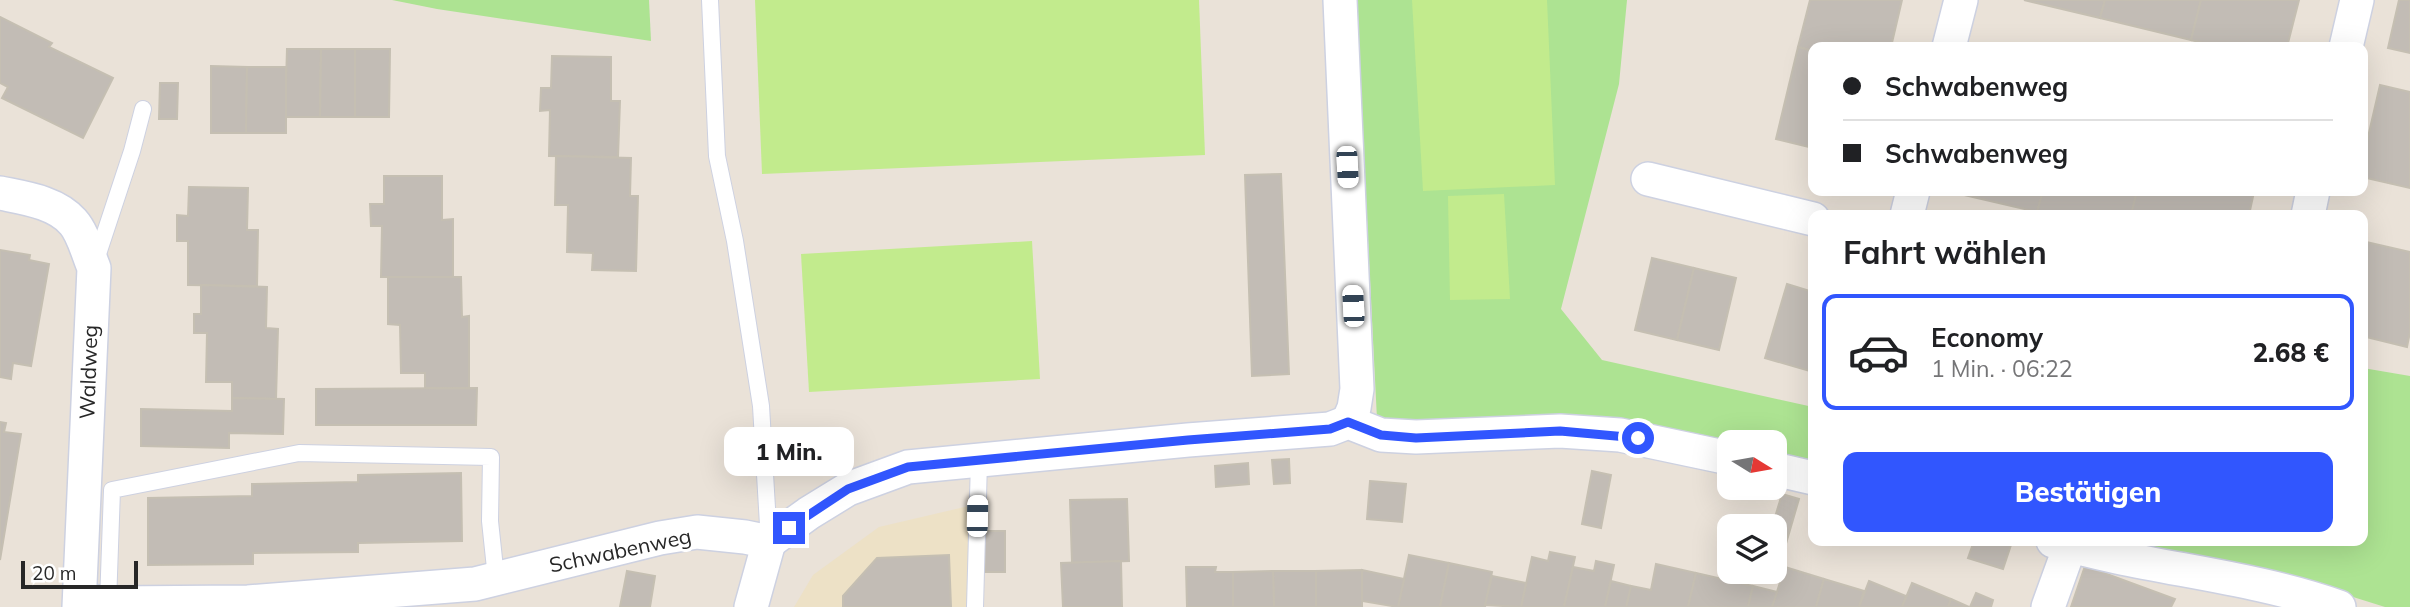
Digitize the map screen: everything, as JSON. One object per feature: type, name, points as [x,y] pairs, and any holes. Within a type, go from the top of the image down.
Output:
[{"type":"street","points":[[1340,0],[1357,389],[1354,408],[1348,422]]},
{"type":"street","points":[[1950,42],[1961,0]]},
{"type":"street","points":[[2347,42],[2357,0]]},
{"type":"street","points":[[1648,179],[1808,218]]},
{"type":"street","name":"Waldweg","points":[[0,192],[57,209],[74,222],[94,268],[89,604]]},
{"type":"street","points":[[751,607],[769,542],[848,489],[908,467],[1330,429],[1348,422],[1381,435],[1416,438],[1560,431],[1620,435],[1717,455]]},
{"type":"street","points":[[1787,472],[1808,477]]},
{"type":"street","name":"Schwabenweg","points":[[89,604],[248,602],[475,584],[660,538],[697,532],[769,542]]},
{"type":"street","points":[[2048,607],[2060,546]]},
{"type":"street","points":[[2076,546],[2252,582],[2337,607]]},
{"type":"lane","points":[[710,0],[717,156],[761,406],[769,542]]},
{"type":"lane","points":[[94,268],[143,108]]},
{"type":"lane","points":[[89,604],[112,490],[299,453],[491,457],[491,521],[496,578]]},
{"type":"lane","points":[[975,607],[979,461]]},
{"type":"shaded area","points":[[973,505],[975,607],[794,607],[813,575],[879,527]]},
{"type":"green space","points":[[392,0],[649,0],[651,41],[437,9]]},
{"type":"green space","points":[[755,0],[1199,0],[1205,155],[762,174]]},
{"type":"green space","points":[[1356,0],[1627,0],[1619,84],[1561,309],[1602,360],[1808,406],[1808,465],[1787,459],[1787,430],[1717,430],[1717,441],[1644,422],[1377,419]]},
{"type":"green space","points":[[1412,0],[1547,0],[1555,185],[1423,191]]},
{"type":"green space","points":[[1504,194],[1510,299],[1450,300],[1448,196]]},
{"type":"green space","points":[[1032,241],[1040,379],[809,392],[801,254]]},
{"type":"green space","points":[[2368,369],[2410,376],[2410,607],[2385,607],[2318,586],[2147,546],[2368,546]]},
{"type":"building","points":[[1810,0],[1902,0],[1892,42],[1808,42],[1808,50],[1798,47]]},
{"type":"building","points":[[2024,0],[2105,0],[2100,18]]},
{"type":"building","points":[[2105,0],[2201,0],[2191,40],[2100,18]]},
{"type":"building","points":[[2201,0],[2299,0],[2288,42],[2191,40]]},
{"type":"building","points":[[2399,0],[2410,0],[2410,53],[2388,48]]},
{"type":"building","points":[[0,17],[52,43],[49,47],[113,78],[83,138],[2,98],[8,87],[0,83]]},
{"type":"building","points":[[1798,47],[1808,50],[1808,147],[1776,139]]},
{"type":"building","points":[[287,49],[321,49],[320,117],[285,117]]},
{"type":"building","points":[[321,49],[355,49],[355,117],[320,117]]},
{"type":"building","points":[[355,49],[390,49],[389,117],[355,117]]},
{"type":"building","points":[[552,56],[611,57],[611,101],[620,101],[618,157],[549,156],[550,110],[540,111],[541,88],[551,88]]},
{"type":"building","points":[[211,66],[247,67],[246,133],[211,133]]},
{"type":"building","points":[[247,67],[286,67],[286,133],[246,133]]},
{"type":"building","points":[[160,83],[178,83],[177,119],[159,119]]},
{"type":"building","points":[[2380,85],[2410,92],[2410,188],[2368,178],[2368,137]]},
{"type":"building","points":[[556,156],[631,158],[630,196],[638,196],[636,271],[592,270],[593,253],[567,252],[568,205],[555,205]]},
{"type":"building","points":[[1281,174],[1289,374],[1252,376],[1245,175]]},
{"type":"building","points":[[384,176],[442,176],[442,220],[453,219],[453,277],[381,277],[382,226],[371,226],[370,204],[384,204]]},
{"type":"building","points":[[189,187],[248,188],[247,230],[258,230],[257,286],[188,285],[188,241],[177,241],[177,215],[188,216]]},
{"type":"building","points":[[1968,196],[2042,196],[2038,210]]},
{"type":"building","points":[[2042,196],[2136,196],[2132,210],[2038,210]]},
{"type":"building","points":[[2136,196],[2253,196],[2250,210],[2132,210]]},
{"type":"building","points":[[2368,242],[2410,252],[2410,332],[2407,347],[2368,337]]},
{"type":"building","points":[[0,250],[30,255],[29,260],[49,264],[31,366],[13,363],[11,379],[0,377]]},
{"type":"building","points":[[1652,258],[1694,268],[1677,340],[1635,330]]},
{"type":"building","points":[[1694,268],[1736,278],[1719,350],[1677,340]]},
{"type":"building","points":[[388,277],[461,277],[462,317],[469,316],[469,388],[425,388],[425,373],[401,373],[400,325],[388,324]]},
{"type":"building","points":[[1787,284],[1808,290],[1808,371],[1765,358]]},
{"type":"building","points":[[201,285],[267,287],[266,328],[278,329],[276,399],[232,398],[232,382],[206,382],[207,333],[194,333],[194,314],[201,314]]},
{"type":"building","points":[[477,388],[476,425],[316,425],[316,389]]},
{"type":"building","points":[[232,398],[284,399],[283,434],[229,433],[229,448],[141,446],[141,409],[232,411]]},
{"type":"building","points":[[0,422],[6,423],[4,432],[21,434],[0,560]]},
{"type":"building","points":[[1289,459],[1290,483],[1274,484],[1272,460]]},
{"type":"building","points":[[1248,463],[1249,484],[1216,487],[1215,466]]},
{"type":"building","points":[[1592,471],[1611,475],[1601,528],[1582,524]]},
{"type":"building","points":[[461,473],[462,541],[358,543],[358,552],[253,553],[253,564],[148,565],[148,498],[252,496],[252,484],[358,482],[358,475]]},
{"type":"building","points":[[1370,481],[1406,484],[1402,522],[1367,519]]},
{"type":"building","points":[[1787,495],[1799,499],[1787,540],[1787,514],[1776,514],[1780,500],[1787,500]]},
{"type":"building","points":[[1127,499],[1129,561],[1072,563],[1070,500]]},
{"type":"building","points":[[984,531],[1005,531],[1005,572],[985,572]]},
{"type":"building","points":[[1972,546],[2011,546],[2003,569],[1968,558]]},
{"type":"building","points":[[1550,552],[1575,557],[1564,607],[1521,607],[1532,557],[1548,561]]},
{"type":"building","points":[[949,555],[951,607],[843,607],[843,596],[877,558]]},
{"type":"building","points":[[1409,555],[1449,563],[1440,607],[1398,607]]},
{"type":"building","points":[[1121,561],[1122,607],[1063,607],[1061,563]]},
{"type":"building","points":[[1596,561],[1614,565],[1605,607],[1564,607],[1573,567],[1594,571]]},
{"type":"building","points":[[1449,563],[1492,572],[1485,607],[1440,607]]},
{"type":"building","points":[[1656,564],[1696,573],[1688,607],[1626,607],[1631,586],[1651,590]]},
{"type":"building","points":[[2085,566],[2175,599],[2171,607],[2071,607]]},
{"type":"building","points":[[1186,567],[1216,567],[1215,572],[1233,572],[1233,607],[1187,607]]},
{"type":"building","points":[[1787,568],[1824,579],[1816,607],[1772,607],[1779,584],[1787,584]]},
{"type":"building","points":[[1362,570],[1362,607],[1316,607],[1316,571]]},
{"type":"building","points":[[1362,570],[1404,579],[1398,607],[1362,601]]},
{"type":"building","points":[[627,571],[655,576],[650,607],[620,607]]},
{"type":"building","points":[[1273,571],[1316,571],[1316,607],[1274,607]]},
{"type":"building","points":[[1273,571],[1274,607],[1233,607],[1233,572]]},
{"type":"building","points":[[1696,573],[1717,578],[1717,584],[1753,586],[1748,607],[1688,607]]},
{"type":"building","points":[[1492,576],[1526,583],[1521,607],[1485,605]]},
{"type":"building","points":[[1824,579],[1864,591],[1859,607],[1816,607]]},
{"type":"building","points":[[1611,581],[1631,586],[1626,607],[1605,607]]},
{"type":"building","points":[[1869,581],[1906,596],[1902,607],[1859,607]]},
{"type":"building","points":[[1912,583],[1951,599],[1948,607],[1902,607]]},
{"type":"building","points":[[1753,586],[1777,592],[1772,607],[1748,607]]},
{"type":"building","points":[[1976,593],[1993,600],[1991,607],[1970,607]]},
{"type":"building","points":[[1951,599],[1969,607],[1948,607]]},
{"type":"route","points":[[789,528],[848,489],[908,467],[1330,429],[1348,422],[1381,435],[1416,438],[1560,431],[1638,438]]}]
